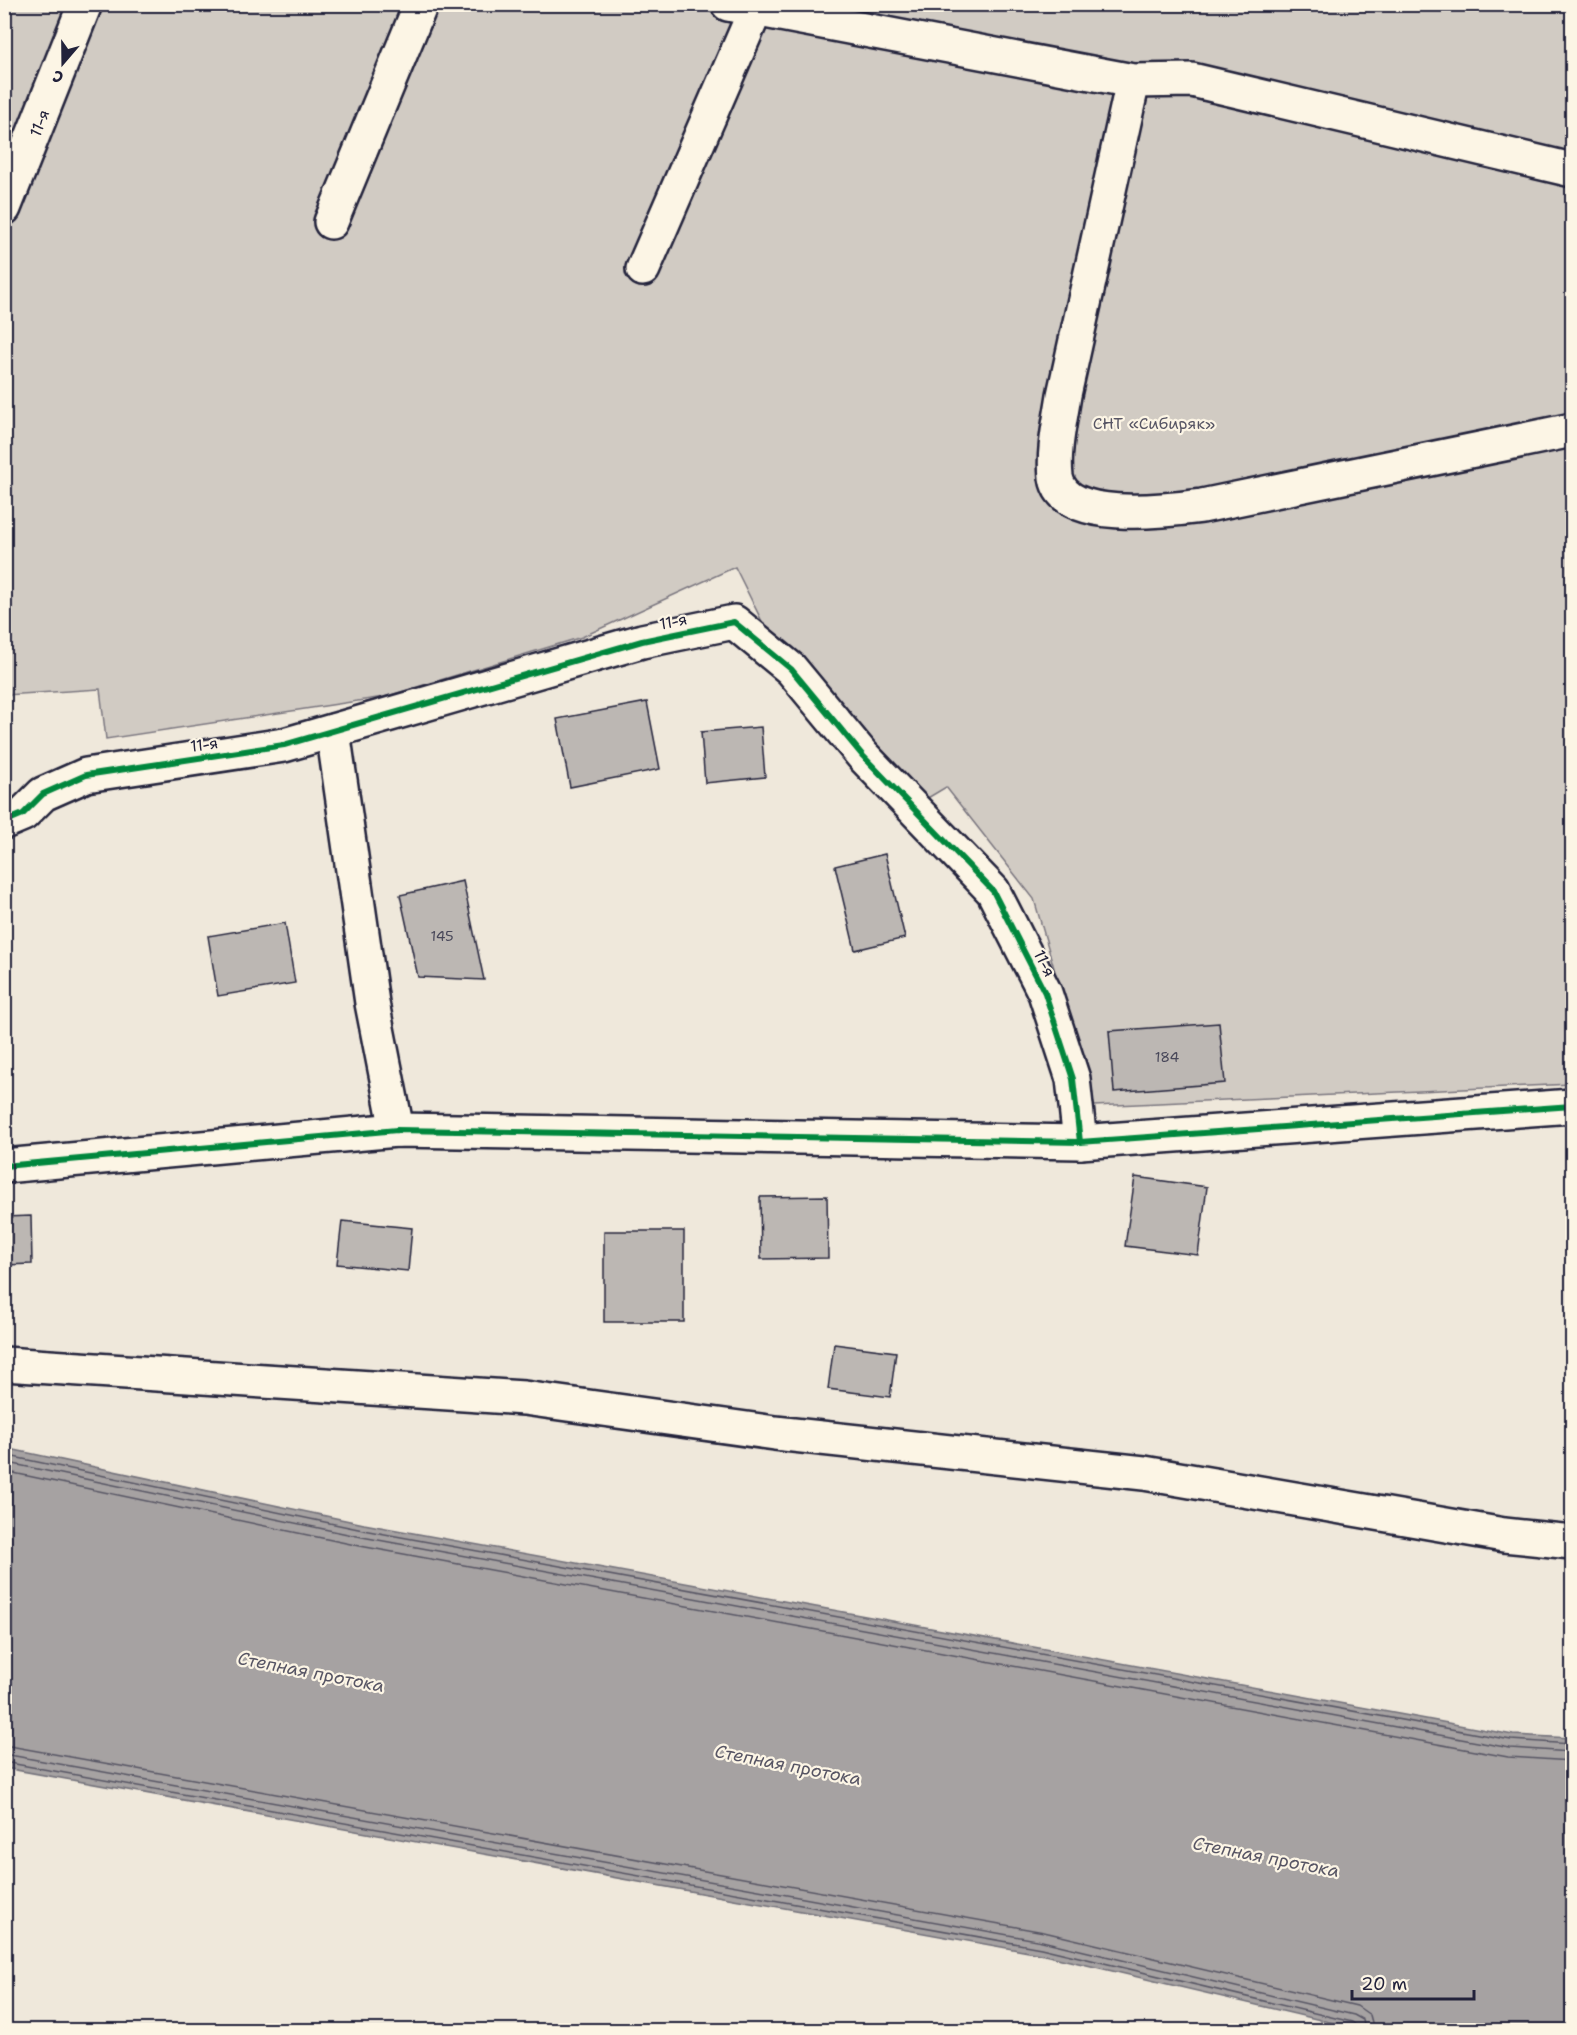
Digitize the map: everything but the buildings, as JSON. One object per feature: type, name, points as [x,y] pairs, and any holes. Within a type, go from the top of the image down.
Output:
[{"type":"street","name":"11-я","points":[[4,208],[85,4]]},
{"type":"street","points":[[331,222],[421,4]]},
{"type":"street","points":[[643,270],[741,8],[1133,81],[1192,80],[1572,170]]},
{"type":"street","points":[[1133,81],[1064,395],[1056,457],[1056,479],[1064,494],[1077,503],[1101,509],[1140,512],[1175,510],[1572,430]]},
{"type":"street","name":"11-я","points":[[4,822],[23,814],[43,794],[86,775],[284,745],[642,641],[734,622],[791,669],[863,756],[993,891],[1045,993],[1073,1079],[1080,1142]]},
{"type":"street","points":[[333,731],[372,1003],[397,1130]]},
{"type":"street","points":[[4,1166],[397,1130],[1080,1142],[1572,1106]]},
{"type":"street","points":[[4,1364],[525,1398],[775,1433],[1144,1473],[1504,1535],[1572,1542]]},
{"type":"green space","name":"СНТ «Сибиряк»","points":[[5,5],[1572,5],[1572,1084],[1094,1106],[1034,899],[946,787],[916,805],[800,698],[735,567],[582,637],[384,697],[106,739],[100,689],[5,695]]},
{"type":"water","name":"Степная протока","points":[[5,1448],[364,1524],[1513,1735],[1572,1738],[1572,2030],[1363,2030],[1040,1954],[5,1768]]},
{"type":"cycle path","points":[[4,822],[23,814],[43,794],[86,775],[284,745],[642,641],[734,622],[791,669],[863,756],[993,891],[1045,993],[1073,1079],[1080,1142]]},
{"type":"cycle path","points":[[4,1166],[397,1130],[1080,1142],[1572,1106]]}]
